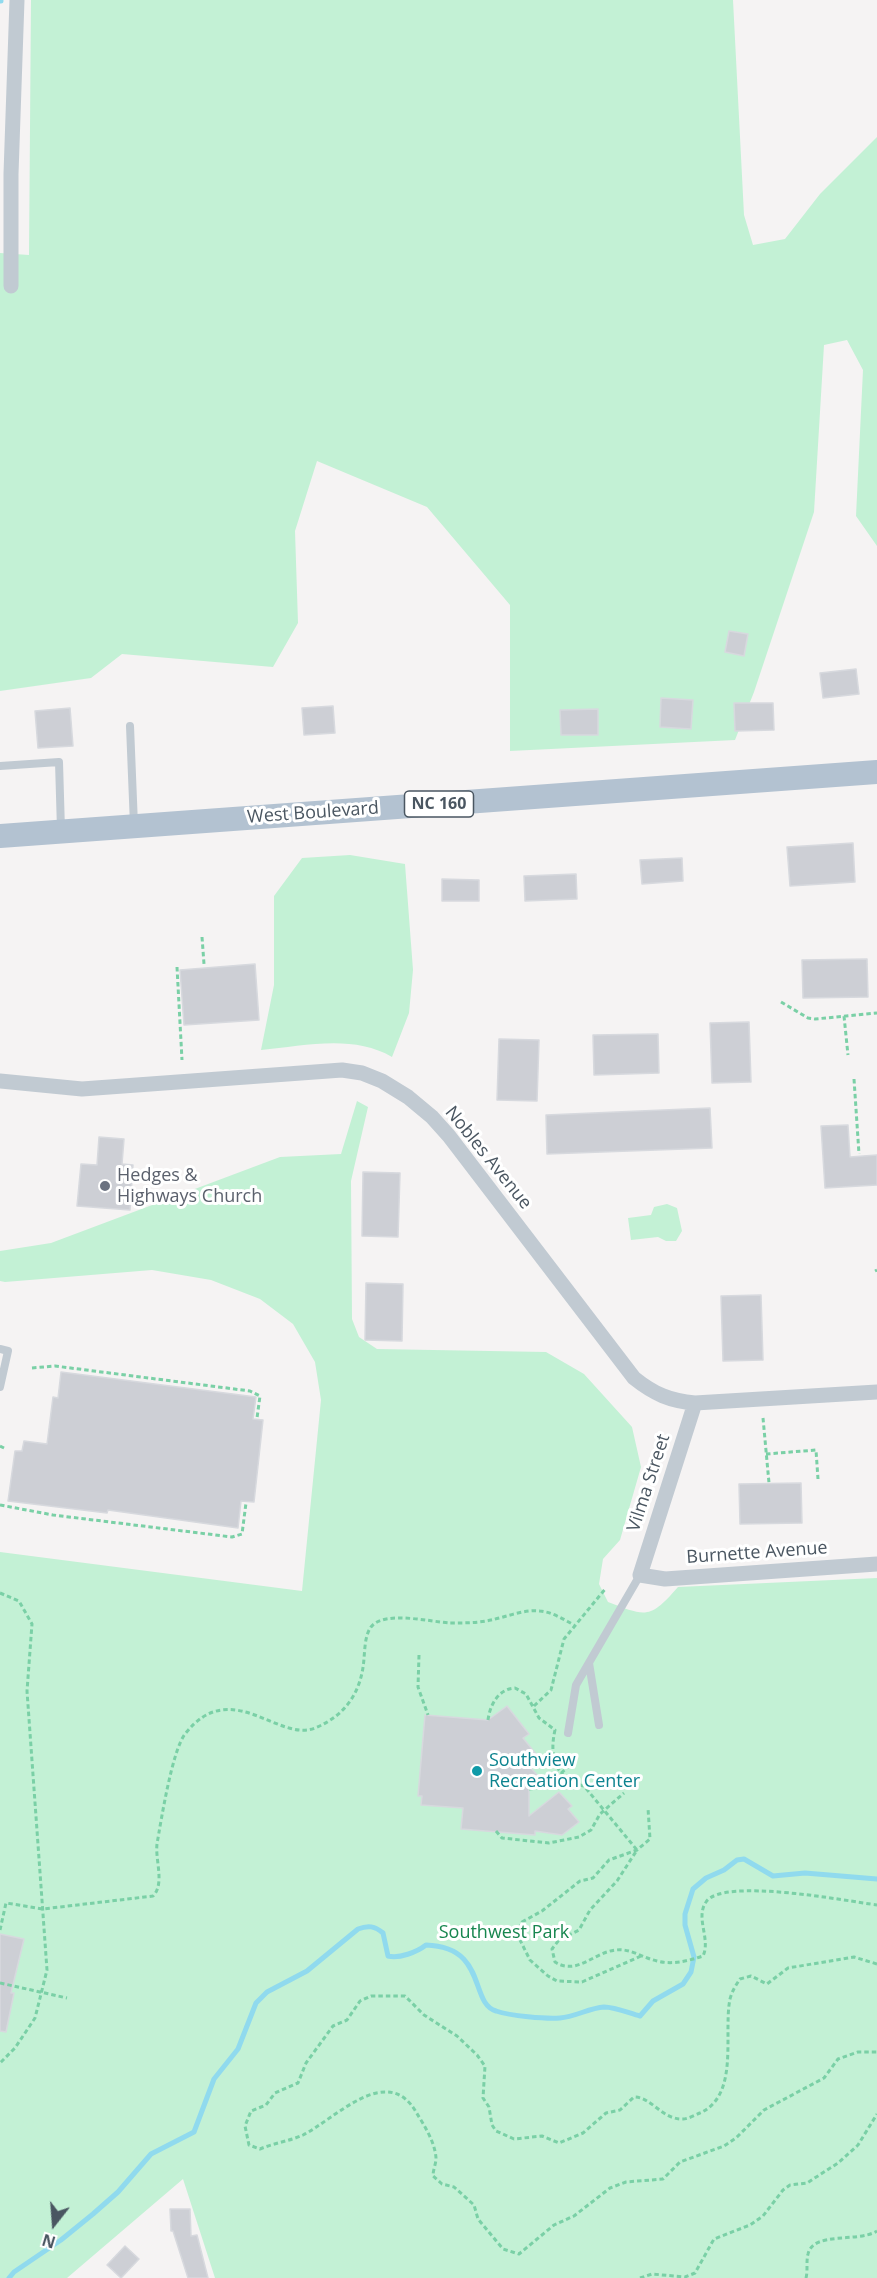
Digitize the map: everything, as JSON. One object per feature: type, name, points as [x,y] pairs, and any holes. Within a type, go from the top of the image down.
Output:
[{"type":"main road","name":"West Boulevard","points":[[0,836],[877,772]]},
{"type":"street","points":[[11,285],[11,174],[17,0]]},
{"type":"street","name":"Nobles Avenue","points":[[0,1081],[82,1089],[342,1070],[362,1073],[382,1081],[408,1097],[449,1136],[634,1378],[649,1390],[668,1399],[695,1403],[877,1392]]},
{"type":"street","name":"Vilma Street","points":[[640,1575],[695,1403]]},
{"type":"street","name":"Burnette Avenue","points":[[640,1575],[665,1580],[877,1564]]},
{"type":"lane","points":[[130,726],[134,826]]},
{"type":"lane","points":[[0,766],[59,762],[61,831]]},
{"type":"lane","points":[[0,1349],[8,1351],[0,1387]]},
{"type":"lane","points":[[568,1733],[576,1685],[640,1575]]},
{"type":"lane","points":[[589,1663],[599,1725]]},
{"type":"path","points":[[202,937],[204,964]]},
{"type":"path","points":[[177,966],[182,1060]]},
{"type":"path","points":[[781,1002],[808,1018],[877,1013]]},
{"type":"path","points":[[844,1016],[848,1055]]},
{"type":"path","points":[[854,1079],[859,1154]]},
{"type":"path","points":[[33,1368],[55,1366],[250,1391],[260,1396],[257,1418]]},
{"type":"path","points":[[763,1418],[769,1483]]},
{"type":"path","points":[[0,1446],[6,1449]]},
{"type":"path","points":[[766,1454],[816,1450],[818,1479]]},
{"type":"path","points":[[0,1505],[53,1515],[232,1538],[242,1534],[246,1503]]},
{"type":"path","points":[[533,1707],[551,1690],[564,1639],[606,1588]]},
{"type":"path","points":[[0,1593],[19,1601],[32,1624],[27,1691],[47,1970],[35,2018],[28,2031],[0,2062]]},
{"type":"path","points":[[0,1930],[6,1903],[43,1909],[153,1896],[159,1886],[157,1844],[171,1776],[184,1735],[203,1719],[225,1710],[239,1710],[303,1731],[326,1722],[342,1712],[354,1697],[360,1684],[368,1632],[379,1621],[397,1618],[466,1623],[540,1611],[574,1625]]},
{"type":"path","points":[[419,1655],[418,1687],[428,1715]]},
{"type":"path","points":[[488,1720],[496,1698],[509,1689],[522,1691],[539,1718],[555,1730],[552,1755],[561,1774],[576,1784],[584,1786],[637,1850]]},
{"type":"path","points":[[529,1789],[543,1789],[569,1766]]},
{"type":"path","points":[[496,1831],[502,1838],[561,1843],[591,1830],[605,1810],[624,1792]]},
{"type":"path","points":[[648,1808],[650,1839],[637,1850],[617,1881],[590,1910],[579,1930],[559,1940],[552,1949],[555,1962],[561,1966],[585,1965],[594,1957],[614,1950],[625,1950],[658,1962],[684,1963],[703,1956],[707,1947],[703,1909],[706,1901],[720,1892],[751,1890],[801,1894],[877,1905]]},
{"type":"path","points":[[637,1850],[609,1860],[593,1878],[580,1881],[542,1911],[522,1922],[519,1928],[519,1938],[530,1960],[557,1981],[582,1982],[641,1956]]},
{"type":"path","points":[[877,1964],[845,1958],[829,1963],[788,1968],[767,1984],[751,1976],[740,1979],[730,1997],[727,2026],[729,2044],[721,2091],[706,2110],[685,2120],[658,2111],[640,2097],[634,2097],[620,2110],[606,2113],[583,2133],[559,2143],[542,2136],[514,2139],[496,2132],[492,2125],[489,2107],[483,2098],[484,2066],[477,2055],[457,2036],[423,2015],[405,1996],[371,1996],[360,2001],[347,2020],[333,2026],[306,2063],[298,2083],[275,2093],[266,2105],[251,2111],[246,2119],[246,2138],[249,2145],[260,2150],[275,2142],[303,2135],[333,2113],[368,2096],[381,2091],[395,2092],[410,2102],[426,2129],[436,2158],[433,2176],[436,2180],[454,2187],[474,2205],[478,2219],[503,2249],[519,2254],[554,2225],[574,2216],[610,2188],[626,2182],[663,2179],[680,2162],[724,2146],[736,2138],[764,2110],[824,2078],[838,2059],[858,2052],[877,2052]]},
{"type":"path","points":[[0,1983],[67,1998]]},
{"type":"path","points":[[640,2278],[652,2274],[685,2277],[695,2273],[714,2239],[750,2225],[763,2216],[783,2190],[790,2185],[807,2183],[838,2163],[858,2145],[877,2114]]},
{"type":"path","points":[[806,2278],[808,2254],[812,2244],[820,2240],[854,2239],[877,2231]]},
{"type":"green space","points":[[31,0],[733,0],[744,215],[753,245],[785,239],[820,194],[877,137],[877,546],[856,516],[863,370],[847,340],[824,345],[814,512],[754,692],[735,740],[510,751],[510,605],[427,507],[317,461],[295,531],[298,623],[273,667],[122,654],[91,678],[0,691],[0,253],[29,255]]},
{"type":"green space","points":[[350,855],[405,864],[413,970],[409,1013],[392,1057],[361,1046],[328,1043],[261,1050],[274,985],[274,896],[302,858]]},
{"type":"green space","name":"Southwest Park","points":[[357,1101],[368,1107],[351,1181],[352,1319],[359,1337],[377,1349],[546,1352],[584,1374],[632,1427],[641,1467],[620,1540],[603,1559],[599,1584],[608,1602],[631,1610],[647,1612],[661,1605],[678,1587],[877,1578],[877,2278],[215,2278],[183,2179],[67,2278],[0,2278],[0,1552],[302,1591],[321,1400],[315,1362],[293,1324],[260,1299],[211,1280],[152,1270],[5,1282],[0,1281],[0,1251],[51,1243],[280,1157],[341,1154]]},
{"type":"green space","points":[[667,1204],[677,1208],[682,1231],[676,1241],[666,1241],[658,1237],[631,1240],[628,1218],[651,1215],[654,1207]]},
{"type":"building","points":[[729,631],[748,634],[744,656],[725,652]]},
{"type":"building","points":[[856,669],[859,694],[823,698],[820,673]]},
{"type":"building","points":[[661,698],[693,700],[691,729],[660,727]]},
{"type":"building","points":[[734,703],[773,703],[774,730],[735,731]]},
{"type":"building","points":[[333,706],[335,733],[304,735],[302,708]]},
{"type":"building","points":[[70,708],[73,746],[38,748],[35,711]]},
{"type":"building","points":[[598,709],[598,735],[561,735],[560,710]]},
{"type":"building","points":[[853,843],[855,882],[790,886],[787,847]]},
{"type":"building","points":[[682,858],[683,881],[642,884],[640,860]]},
{"type":"building","points":[[576,874],[577,899],[525,901],[524,876]]},
{"type":"building","points":[[442,879],[479,880],[479,901],[442,901]]},
{"type":"building","points":[[867,959],[868,997],[803,998],[802,960]]},
{"type":"building","points":[[255,964],[259,1020],[184,1025],[180,970]]},
{"type":"building","points":[[749,1022],[751,1082],[712,1083],[710,1023]]},
{"type":"building","points":[[658,1034],[659,1073],[594,1075],[593,1035]]},
{"type":"building","points":[[499,1039],[539,1040],[537,1101],[497,1100]]},
{"type":"building","points":[[710,1108],[712,1148],[547,1154],[546,1115]]},
{"type":"building","points":[[848,1125],[850,1157],[877,1155],[877,1185],[825,1188],[821,1126]]},
{"type":"building","name":"Hedges & Highways Church","points":[[99,1137],[124,1139],[122,1164],[133,1165],[130,1210],[77,1206],[81,1164],[97,1165]]},
{"type":"building","points":[[363,1172],[400,1173],[398,1237],[362,1236]]},
{"type":"building","points":[[366,1283],[403,1284],[402,1341],[365,1340]]},
{"type":"building","points":[[761,1295],[763,1360],[723,1361],[721,1296]]},
{"type":"building","points":[[61,1372],[256,1397],[253,1419],[263,1420],[254,1502],[241,1501],[238,1528],[108,1510],[107,1513],[8,1501],[15,1451],[22,1451],[24,1441],[47,1444],[53,1397],[58,1398]]},
{"type":"building","points":[[801,1483],[802,1523],[740,1524],[739,1484]]},
{"type":"building","name":"Southview Recreation Center","points":[[507,1706],[529,1734],[523,1738],[540,1759],[530,1767],[537,1775],[529,1782],[529,1816],[559,1792],[572,1806],[568,1809],[579,1822],[562,1835],[535,1831],[535,1835],[461,1829],[463,1808],[421,1805],[422,1796],[418,1796],[425,1715],[488,1720]]},
{"type":"building","points":[[0,1934],[24,1939],[11,1993],[14,1993],[6,2032],[0,2031]]},
{"type":"building","points":[[170,2209],[190,2209],[191,2236],[197,2235],[208,2278],[188,2278],[173,2231],[171,2231]]},
{"type":"building","points":[[125,2246],[139,2259],[121,2278],[107,2265]]},
{"type":"waterway","points":[[9,2278],[93,2214],[118,2192],[151,2154],[194,2132],[214,2079],[238,2049],[256,2003],[267,1992],[307,1971],[358,1929],[371,1927],[383,1933],[388,1956],[397,1957],[408,1954],[426,1945],[446,1948],[459,1955],[474,1976],[482,1998],[496,2011],[528,2017],[560,2018],[604,2007],[640,2016],[653,2001],[683,1984],[691,1972],[694,1957],[685,1925],[685,1914],[693,1889],[706,1878],[724,1870],[737,1860],[744,1859],[773,1876],[805,1873],[877,1879]]},
{"type":"place","name":"Hedges & Highways Church","points":[[105,1186]]},
{"type":"place","name":"Southview Recreation Center","points":[[477,1771]]}]
